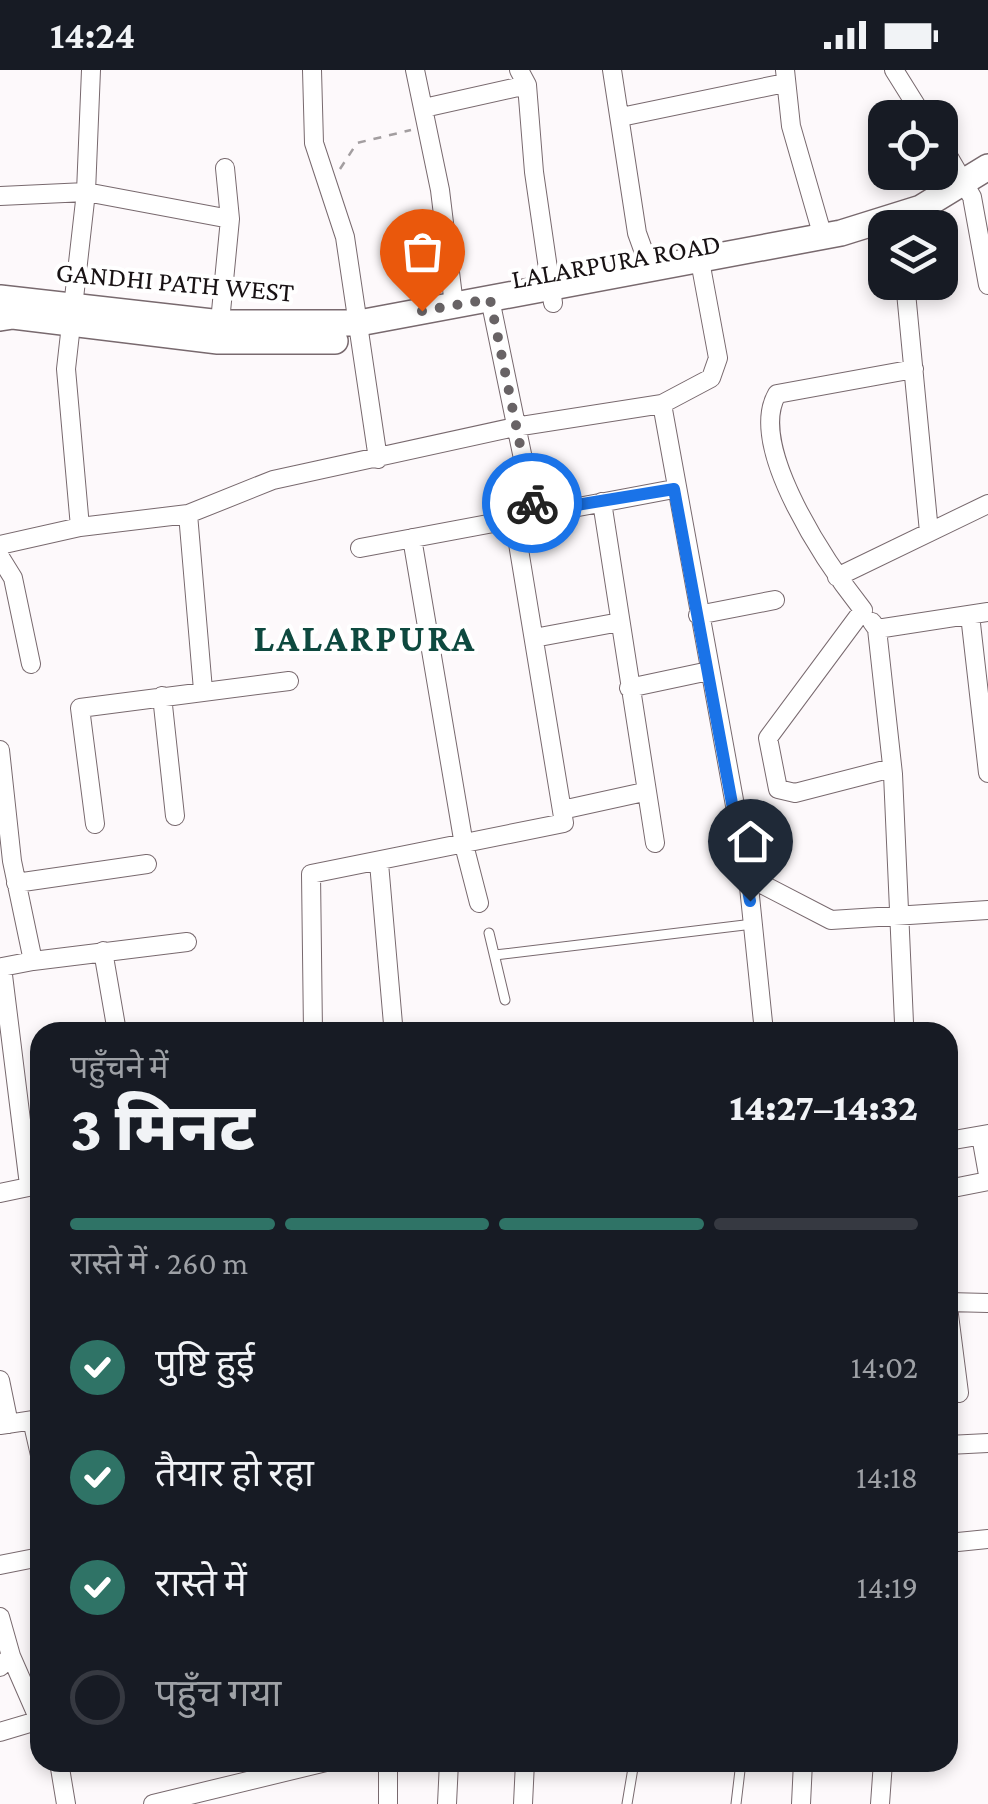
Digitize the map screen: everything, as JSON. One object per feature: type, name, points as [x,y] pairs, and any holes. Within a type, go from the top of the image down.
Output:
[{"type":"street","points":[[80,527],[66,369],[86,192],[91,70]]},
{"type":"street","points":[[312,70],[314,143],[345,236],[378,458]]},
{"type":"street","points":[[415,70],[426,117],[454,306]]},
{"type":"street","points":[[612,70],[637,234],[650,269]]},
{"type":"street","points":[[894,70],[913,100]]},
{"type":"street","points":[[621,117],[785,76],[791,126],[823,236]]},
{"type":"street","points":[[426,117],[523,78],[552,296]]},
{"type":"street","points":[[958,166],[975,189],[988,285]]},
{"type":"street","points":[[944,210],[975,189],[988,167]]},
{"type":"street","points":[[220,332],[230,220],[225,168]]},
{"type":"street","points":[[0,544],[80,527],[188,514],[273,480],[515,427],[662,404],[711,378],[718,358],[701,269],[921,208],[975,189]]},
{"type":"street","points":[[0,196],[86,192],[230,220]]},
{"type":"street","name":"LALARPURA ROAD","points":[[552,296],[868,241]]},
{"type":"street","name":"GANDHI PATH WEST","points":[[0,298],[73,313],[220,332],[360,331],[454,306],[492,307],[552,296],[650,269],[701,269]]},
{"type":"street","points":[[908,300],[929,532]]},
{"type":"street","points":[[492,307],[534,512]]},
{"type":"street","name":"LALARPURA ROAD","points":[[360,331],[492,307]]},
{"type":"street","points":[[0,318],[73,313]]},
{"type":"street","points":[[904,1022],[892,768],[877,629],[836,577],[786,488],[768,418],[777,394],[914,369]]},
{"type":"street","points":[[662,404],[674,489],[748,877],[763,1022]]},
{"type":"street","points":[[360,548],[534,512],[674,489]]},
{"type":"street","points":[[602,502],[644,792],[655,842]]},
{"type":"street","points":[[836,577],[988,504]]},
{"type":"street","points":[[188,514],[203,690]]},
{"type":"street","points":[[313,1022],[311,874],[564,823],[514,519]]},
{"type":"street","points":[[412,538],[464,844],[479,904]]},
{"type":"street","points":[[0,557],[13,578],[31,664]]},
{"type":"street","points":[[698,615],[775,600]]},
{"type":"street","points":[[862,610],[768,738],[772,766],[778,789],[785,794],[892,768]]},
{"type":"street","points":[[877,629],[979,613],[988,773]]},
{"type":"street","points":[[534,638],[620,622]]},
{"type":"street","points":[[630,688],[709,670]]},
{"type":"street","points":[[95,824],[80,708],[289,682]]},
{"type":"street","points":[[162,696],[175,816]]},
{"type":"street","points":[[0,750],[6,862],[16,883],[33,961]]},
{"type":"street","points":[[562,810],[644,792]]},
{"type":"street","points":[[379,863],[393,1022]]},
{"type":"street","points":[[16,883],[147,864]]},
{"type":"street","points":[[748,877],[831,920],[988,910]]},
{"type":"street","points":[[30,1167],[8,1070],[1,967],[187,942]]},
{"type":"street","points":[[103,951],[115,1022]]},
{"type":"street","points":[[958,1139],[984,1135],[988,1178],[958,1186]]},
{"type":"street","points":[[0,1193],[30,1186]]},
{"type":"street","points":[[958,1304],[988,1303]]},
{"type":"street","points":[[0,1380],[4,1424],[30,1421]]},
{"type":"street","points":[[958,1385],[959,1393]]},
{"type":"street","points":[[958,1444],[988,1443]]},
{"type":"street","points":[[958,1542],[988,1538]]},
{"type":"street","points":[[0,1565],[30,1559]]},
{"type":"street","points":[[0,1617],[5,1661],[30,1704]]},
{"type":"street","points":[[0,1732],[30,1723]]},
{"type":"street","points":[[61,1772],[66,1804]]},
{"type":"street","points":[[153,1804],[285,1772]]},
{"type":"street","points":[[388,1772],[388,1804]]},
{"type":"street","points":[[447,1804],[449,1772]]},
{"type":"street","points":[[523,1804],[525,1772]]},
{"type":"street","points":[[801,1804],[803,1772]]},
{"type":"street","points":[[880,1804],[882,1772]]},
{"type":"lane","points":[[495,955],[752,924]]},
{"type":"lane","points":[[489,933],[505,1000]]},
{"type":"lane","points":[[628,1804],[633,1772]]},
{"type":"lane","points":[[736,1804],[740,1772]]},
{"type":"path","points":[[325,175],[349,162],[357,144],[426,117]]},
{"type":"way so far","points":[[422,311],[490,299],[532,503]]},
{"type":"district","name":"LALARPURA","points":[[365,638]]},
{"type":"route","points":[[532,503],[534,512],[674,489],[750,901]]}]
